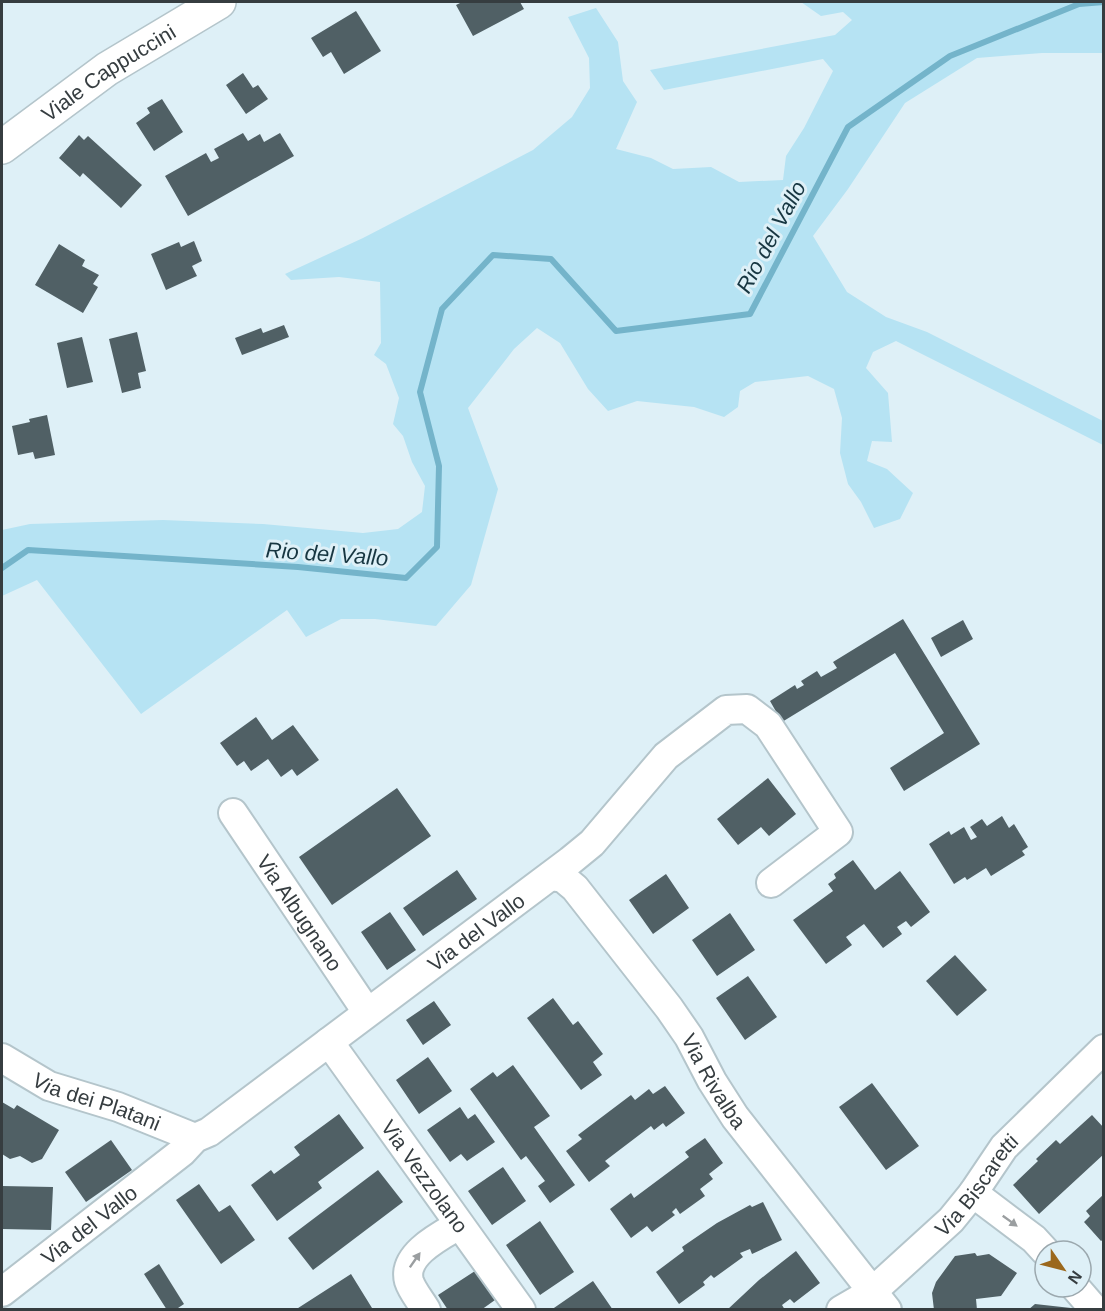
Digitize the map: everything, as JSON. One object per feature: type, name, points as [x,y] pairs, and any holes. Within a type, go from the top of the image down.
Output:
[{"type":"main road","name":"Viale Cappuccini","points":[[2,147],[107,69],[219,2]]},
{"type":"street","name":"Via del Vallo","points":[[2,1292],[182,1152],[195,1138],[209,1132],[551,876],[592,843],[666,756],[726,710],[747,709],[768,725],[838,832],[771,883]]},
{"type":"street","name":"Via Albugnano","points":[[233,813],[367,1012]]},
{"type":"street","name":"Via Rivalba","points":[[551,876],[563,878],[575,888],[650,983],[689,1037],[716,1089],[735,1117],[880,1301]]},
{"type":"street","name":"Via Vezzolano","points":[[329,1042],[521,1310]]},
{"type":"street","name":"Via Biscaretti","points":[[842,1310],[880,1301],[973,1193],[1004,1148],[1104,1049]]},
{"type":"street","name":"Via dei Platani","points":[[2,1058],[49,1086],[118,1107],[195,1138]]},
{"type":"street","points":[[973,1193],[1034,1239]]},
{"type":"street","points":[[426,1310],[410,1284],[408,1276],[411,1262],[442,1235],[459,1225]]},
{"type":"shaded area","points":[[801,2],[1103,2],[1103,53],[1042,53],[977,58],[905,103],[848,189],[813,236],[847,292],[886,317],[927,332],[1103,421],[1103,445],[896,341],[873,352],[866,368],[888,393],[892,442],[872,441],[867,461],[887,469],[913,493],[900,519],[874,528],[861,502],[848,484],[840,453],[842,418],[834,389],[808,376],[755,382],[740,391],[738,407],[724,417],[694,407],[637,401],[608,411],[588,389],[560,343],[537,328],[514,349],[468,408],[498,489],[471,585],[436,626],[375,619],[341,619],[306,637],[287,610],[141,714],[37,580],[2,596],[2,530],[30,524],[163,520],[263,524],[363,533],[398,529],[422,512],[425,486],[412,462],[403,436],[393,424],[399,398],[386,364],[374,355],[381,343],[380,282],[339,277],[291,280],[285,274],[363,238],[533,150],[572,117],[590,88],[589,58],[568,17],[596,8],[618,42],[623,81],[637,102],[616,149],[651,158],[673,169],[711,167],[739,182],[783,180],[786,156],[804,128],[833,71],[823,59],[664,90],[650,70],[835,35],[852,20],[843,12],[821,16]]},
{"type":"building","points":[[462,2],[520,2],[524,9],[473,36],[456,5]]},
{"type":"building","points":[[356,11],[381,51],[344,74],[331,52],[323,57],[311,38]]},
{"type":"building","points":[[243,73],[253,88],[258,85],[268,99],[246,114],[226,85]]},
{"type":"building","points":[[162,99],[183,132],[154,151],[136,123],[150,113],[147,108]]},
{"type":"building","points":[[243,133],[248,141],[260,134],[264,142],[280,133],[294,156],[188,216],[165,176],[206,153],[211,162],[219,158],[214,149]]},
{"type":"building","points":[[79,135],[84,140],[88,136],[142,185],[121,208],[83,173],[80,177],[59,158]]},
{"type":"building","points":[[194,241],[202,261],[192,266],[197,276],[166,290],[151,254],[179,242],[181,247]]},
{"type":"building","points":[[59,244],[85,260],[82,266],[99,275],[93,284],[98,287],[83,313],[35,285]]},
{"type":"building","points":[[284,325],[289,337],[242,355],[235,338],[261,328],[263,333]]},
{"type":"building","points":[[137,332],[146,371],[138,373],[141,388],[122,393],[109,339]]},
{"type":"building","points":[[82,337],[93,382],[67,388],[57,343]]},
{"type":"building","points":[[47,415],[55,455],[35,459],[33,452],[18,455],[12,426]]},
{"type":"building","points":[[903,619],[980,744],[904,791],[890,768],[944,733],[895,653],[782,722],[770,701],[795,685],[797,689],[804,685],[801,681],[817,671],[821,677],[837,668],[833,662]]},
{"type":"building","points":[[963,620],[973,639],[941,657],[931,638]]},
{"type":"building","points":[[256,717],[272,740],[293,725],[319,760],[297,776],[292,769],[281,777],[268,759],[251,771],[244,761],[237,766],[220,743]]},
{"type":"building","points":[[768,778],[796,814],[769,836],[761,827],[738,845],[717,819]]},
{"type":"building","points":[[397,788],[431,836],[332,905],[299,857]]},
{"type":"building","points":[[1002,816],[1009,828],[1014,824],[1028,847],[1022,851],[1025,855],[991,876],[986,868],[967,880],[965,877],[954,884],[929,844],[949,831],[951,835],[964,827],[971,840],[977,837],[970,827],[982,819],[987,826]]},
{"type":"building","points":[[853,860],[875,890],[900,871],[930,912],[911,927],[906,921],[897,927],[902,934],[883,948],[864,924],[846,937],[852,945],[826,964],[793,920],[833,891],[828,884],[836,878],[834,874]]},
{"type":"building","points":[[457,870],[477,899],[423,936],[403,908]]},
{"type":"building","points":[[666,874],[689,908],[653,934],[629,900]]},
{"type":"building","points":[[390,912],[416,950],[387,970],[361,932]]},
{"type":"building","points":[[730,913],[755,950],[717,976],[692,940]]},
{"type":"building","points":[[955,955],[987,990],[957,1016],[926,981]]},
{"type":"building","points":[[748,976],[777,1017],[745,1040],[716,998]]},
{"type":"building","points":[[553,998],[573,1025],[578,1021],[603,1054],[593,1062],[602,1075],[581,1090],[527,1018]]},
{"type":"building","points":[[434,1001],[451,1025],[423,1045],[406,1020]]},
{"type":"building","points":[[428,1057],[452,1091],[419,1114],[396,1080]]},
{"type":"building","points":[[513,1065],[550,1116],[534,1127],[575,1185],[550,1203],[538,1186],[545,1181],[526,1156],[521,1160],[470,1089],[493,1072],[497,1077]]},
{"type":"building","points":[[872,1083],[919,1146],[886,1170],[839,1107]]},
{"type":"building","points":[[665,1086],[685,1113],[666,1127],[663,1123],[654,1130],[651,1126],[605,1161],[610,1166],[589,1182],[566,1151],[582,1139],[578,1135],[631,1095],[635,1100],[649,1089],[653,1094]]},
{"type":"building","points":[[2,1102],[14,1109],[17,1105],[59,1130],[42,1159],[32,1163],[20,1156],[10,1159],[2,1154]]},
{"type":"building","points":[[460,1107],[468,1119],[475,1114],[495,1142],[467,1161],[461,1154],[450,1162],[427,1130]]},
{"type":"building","points":[[339,1114],[364,1148],[318,1182],[322,1188],[277,1221],[251,1185],[271,1170],[274,1174],[300,1155],[294,1147]]},
{"type":"building","points":[[1092,1115],[1104,1128],[1104,1154],[1039,1214],[1013,1185],[1056,1140],[1060,1144]]},
{"type":"building","points":[[705,1138],[723,1163],[709,1174],[713,1179],[700,1189],[705,1196],[680,1214],[676,1208],[672,1212],[675,1215],[652,1232],[647,1226],[631,1238],[610,1209],[631,1193],[634,1198],[689,1157],[685,1152]]},
{"type":"building","points":[[111,1140],[132,1170],[86,1202],[65,1172]]},
{"type":"building","points":[[503,1167],[526,1201],[492,1225],[468,1191]]},
{"type":"building","points":[[378,1170],[403,1202],[313,1270],[288,1238]]},
{"type":"building","points":[[199,1184],[219,1212],[230,1205],[255,1240],[221,1264],[176,1200]]},
{"type":"building","points":[[2,1186],[53,1187],[51,1230],[2,1229]]},
{"type":"building","points":[[1104,1194],[1104,1239],[1101,1241],[1084,1222],[1090,1216],[1086,1211]]},
{"type":"building","points":[[763,1202],[782,1240],[752,1254],[750,1249],[740,1253],[743,1257],[714,1278],[711,1275],[703,1282],[705,1285],[679,1304],[656,1272],[684,1251],[682,1247],[717,1223],[750,1205],[752,1207]]},
{"type":"building","points":[[540,1221],[574,1272],[540,1295],[506,1245]]},
{"type":"building","points":[[796,1251],[820,1283],[794,1303],[790,1299],[782,1305],[785,1310],[727,1310],[759,1280]]},
{"type":"building","points":[[975,1253],[977,1256],[989,1254],[1017,1273],[1001,1296],[976,1299],[977,1310],[934,1310],[932,1293],[936,1282],[955,1256]]},
{"type":"building","points":[[159,1264],[184,1304],[175,1310],[167,1310],[144,1274]]},
{"type":"building","points":[[475,1271],[495,1300],[481,1310],[448,1310],[438,1295]]},
{"type":"building","points":[[351,1274],[372,1308],[370,1310],[295,1310]]},
{"type":"building","points":[[593,1281],[613,1310],[551,1310]]},
{"type":"building","points":[[1035,1304],[1071,1308],[1071,1310],[1028,1310]]},
{"type":"waterway","name":"Rio del Vallo","points":[[2,568],[28,550],[298,567],[406,578],[437,547],[439,466],[420,392],[442,309],[493,255],[551,259],[616,331],[750,314],[848,127],[950,56],[1079,4],[1104,2]]}]
